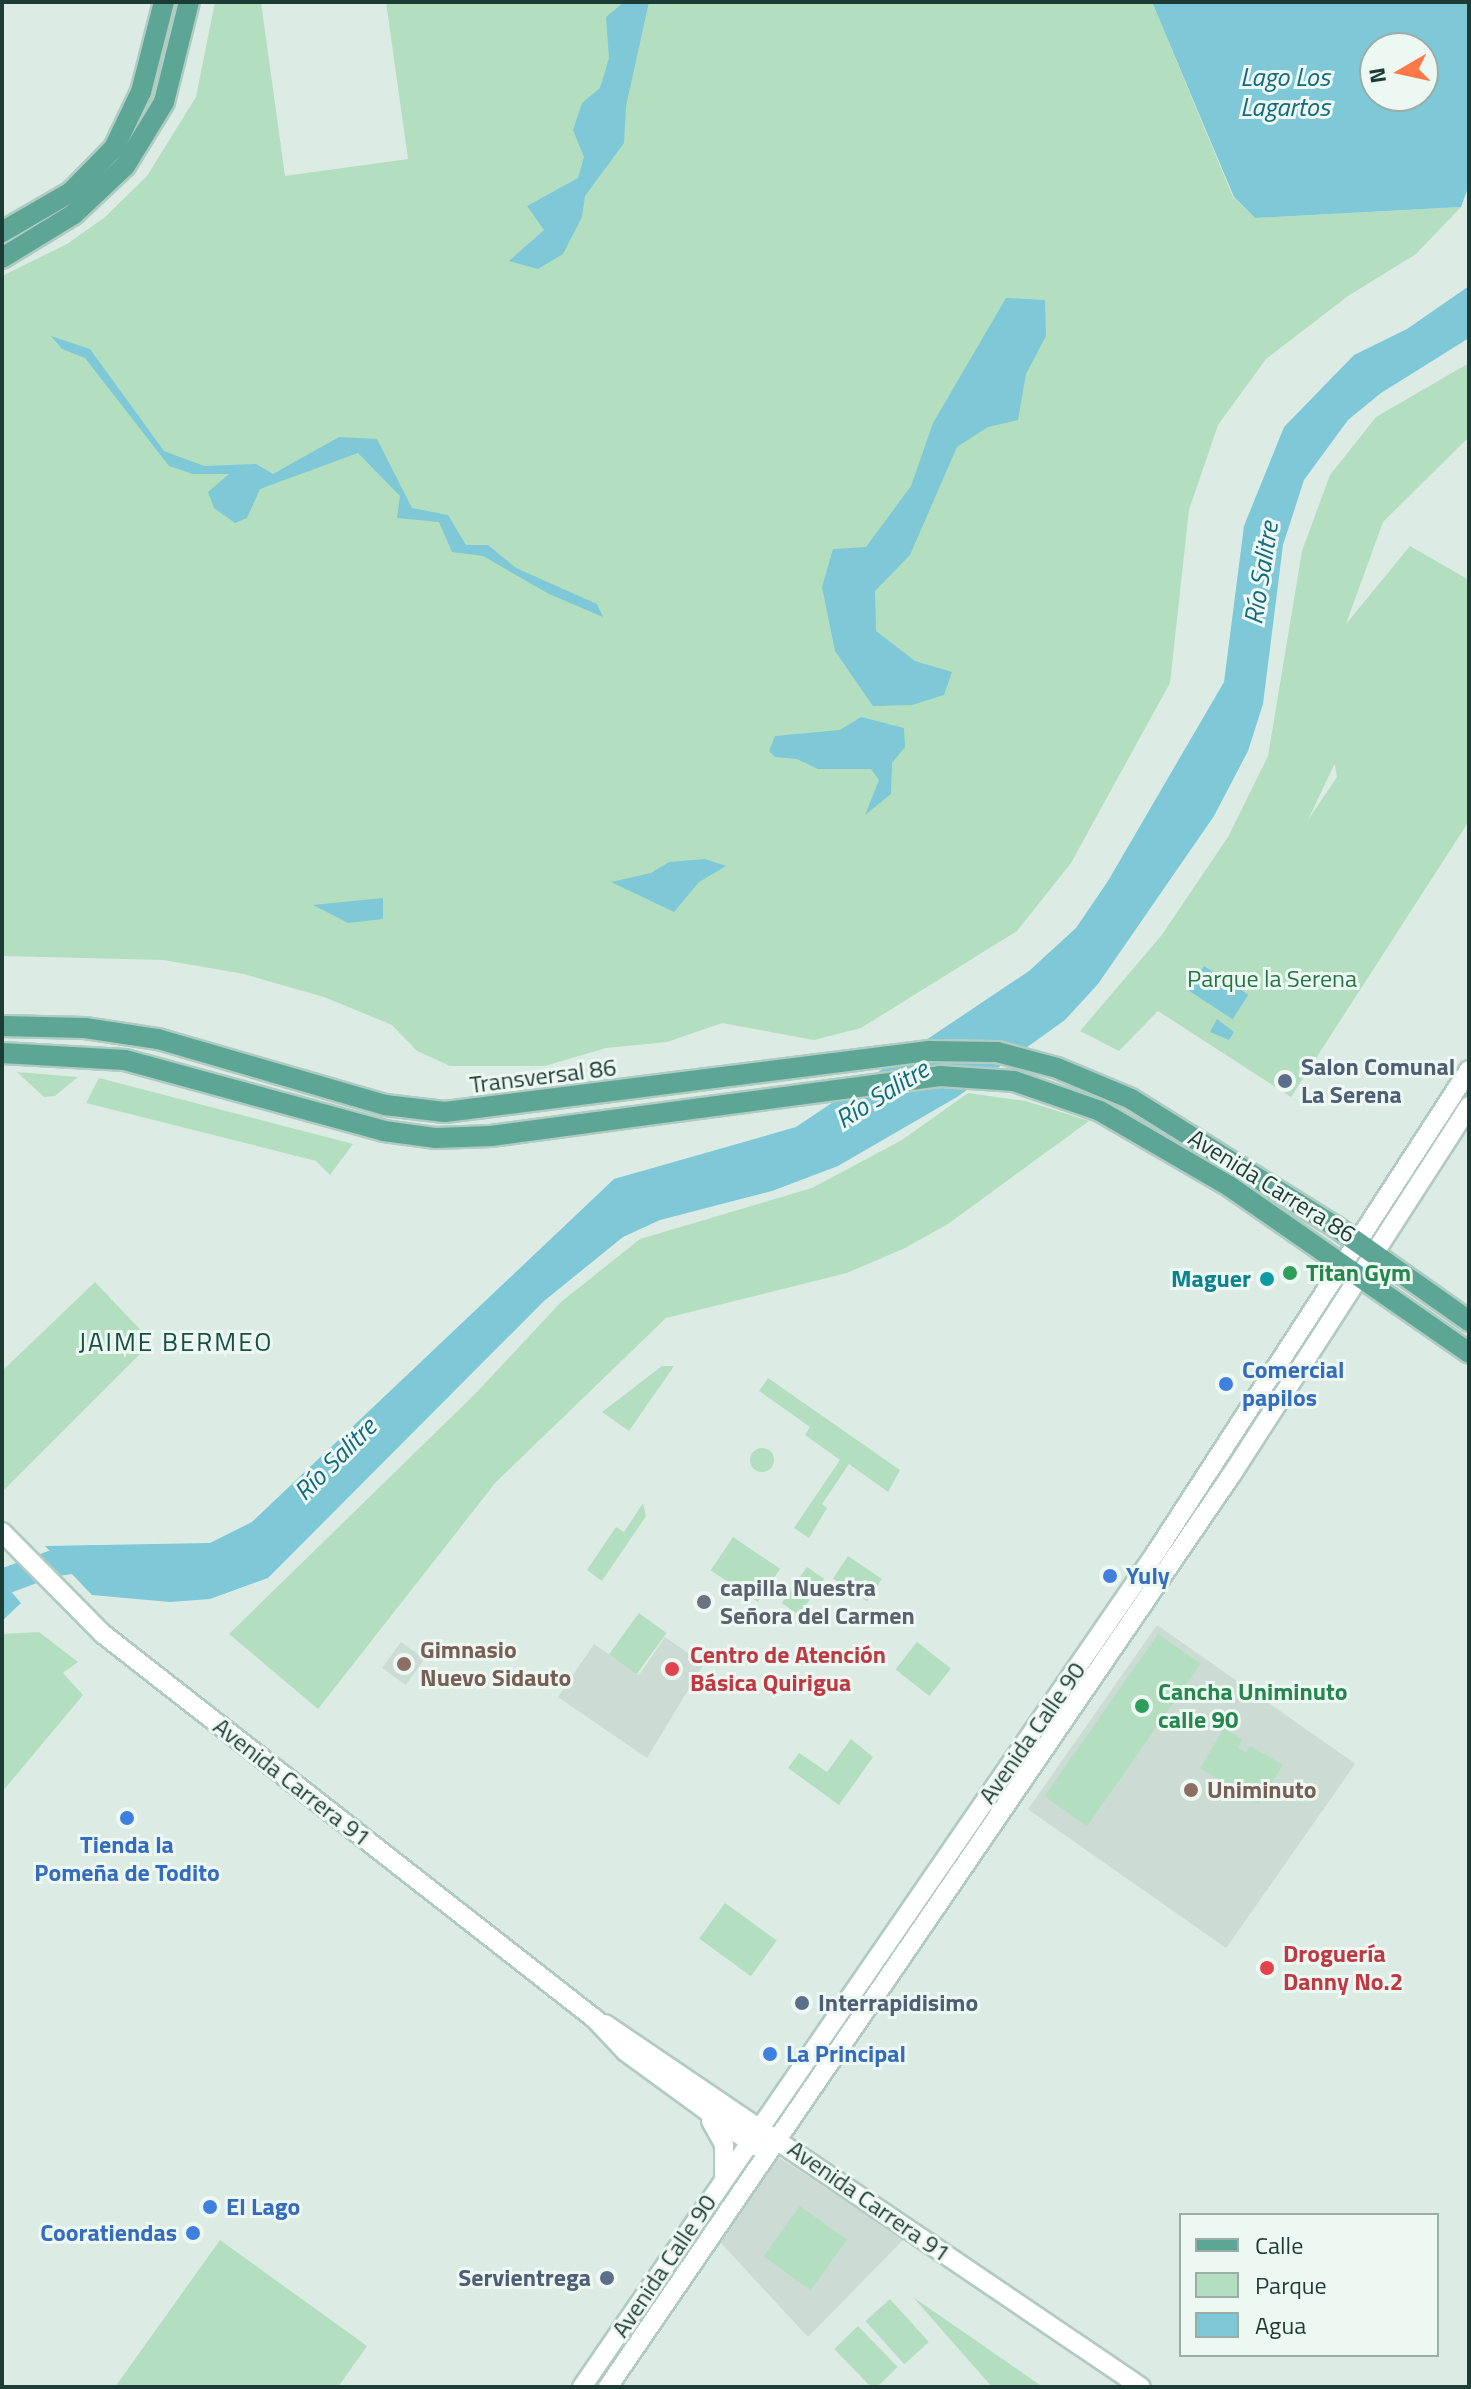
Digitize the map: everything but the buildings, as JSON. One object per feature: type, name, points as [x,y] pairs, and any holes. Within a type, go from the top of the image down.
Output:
[{"type":"main road","points":[[2,232],[71,192],[114,148],[141,92],[164,2]]},
{"type":"main road","points":[[2,258],[82,209],[125,166],[164,102],[189,2]]},
{"type":"main road","name":"Transversal 86","points":[[2,1026],[85,1028],[158,1039],[415,1111],[482,1111],[972,1050],[1021,1058],[1095,1081]]},
{"type":"main road","name":"Avenida Carrera 86","points":[[2,1053],[125,1060],[420,1137],[491,1136],[940,1076],[1014,1081],[1079,1101],[1229,1186],[1353,1268],[1469,1353]]},
{"type":"main road","name":"Avenida Calle 90","points":[[608,2387],[763,2152],[1054,1736],[1353,1268],[1469,1070]]},
{"type":"main road","name":"Avenida Carrera 86","points":[[1095,1081],[1366,1247],[1469,1321]]},
{"type":"main road","name":"Avenida Calle 90","points":[[1366,1247],[1469,1106]]},
{"type":"main road","name":"Avenida Calle 90","points":[[582,2387],[747,2141],[1353,1268]]},
{"type":"main road","name":"Avenida Carrera 91","points":[[6,1537],[91,1624],[595,2019],[626,2052],[701,2110],[763,2152]]},
{"type":"main road","name":"Avenida Carrera 91","points":[[595,2019],[628,2035],[775,2135],[1114,2378],[1141,2387]]},
{"type":"main road","points":[[701,2110],[724,2144],[724,2177]]},
{"type":"shaded area","name":"Uniminuto","points":[[1157,1625],[1355,1764],[1226,1948],[1028,1809]]},
{"type":"shaded area","points":[[665,1637],[704,1664],[647,1758],[558,1697],[594,1644],[639,1675]]},
{"type":"shaded area","name":"Gimnasio Nuevo Sidauto","points":[[401,1642],[424,1659],[406,1685],[382,1668]]},
{"type":"shaded area","points":[[778,2157],[904,2239],[808,2337],[721,2243]]},
{"type":"green space","points":[[215,2],[261,2],[285,176],[408,159],[386,2],[1152,2],[1233,197],[1255,218],[1461,207],[1416,254],[1348,296],[1266,359],[1218,425],[1189,510],[1170,683],[1071,863],[1017,931],[861,1028],[814,1040],[722,1023],[667,1042],[606,1048],[545,1066],[450,1066],[417,1051],[392,1025],[324,997],[244,974],[163,960],[2,956],[2,276],[67,244],[105,217],[147,176],[196,97]]},
{"type":"green space","name":"Parque la Serena","points":[[1469,363],[1469,437],[1383,522],[1346,624],[1410,546],[1469,580],[1469,821],[1291,1097],[1158,1011],[1119,1051],[1080,1031],[1161,936],[1228,837],[1268,756],[1302,551],[1330,475],[1376,417]],"holes":[[[1334,765],[1337,777],[1308,820]]]},
{"type":"green space","points":[[17,1072],[78,1077],[55,1096],[44,1097]]},
{"type":"green space","points":[[99,1078],[353,1144],[330,1175],[316,1161],[86,1103]]},
{"type":"green space","points":[[968,1093],[1026,1101],[1089,1121],[948,1224],[905,1248],[847,1273],[666,1318],[496,1482],[318,1709],[229,1634],[476,1393],[561,1302],[640,1239],[812,1188],[902,1140]]},
{"type":"green space","points":[[95,1282],[152,1342],[2,1492],[2,1371]]},
{"type":"green space","points":[[662,1366],[674,1366],[629,1431],[602,1412]]},
{"type":"green space","points":[[768,1378],[900,1470],[888,1492],[849,1464],[822,1504],[827,1508],[809,1538],[794,1528],[840,1460],[805,1435],[810,1427],[759,1391]]},
{"type":"green space","points":[[762,1448],[771,1451],[774,1460],[771,1469],[762,1472],[753,1469],[750,1460],[753,1451]]},
{"type":"green space","points":[[643,1503],[646,1516],[602,1581],[587,1570],[616,1527],[624,1532]]},
{"type":"green space","points":[[733,1537],[780,1569],[758,1602],[711,1570]]},
{"type":"green space","points":[[848,1556],[882,1579],[867,1601],[833,1578]]},
{"type":"green space","points":[[807,1567],[824,1579],[799,1615],[782,1603]]},
{"type":"green space","points":[[639,1613],[667,1633],[637,1674],[609,1654]]},
{"type":"green space","points":[[39,1632],[78,1662],[63,1673],[83,1695],[2,1792],[2,1634]]},
{"type":"green space","name":"Cancha Uniminuto calle 90","points":[[1158,1634],[1201,1664],[1087,1826],[1044,1796]]},
{"type":"green space","points":[[917,1642],[951,1668],[929,1696],[895,1670]]},
{"type":"green space","points":[[1224,1728],[1242,1739],[1238,1748],[1246,1752],[1250,1746],[1283,1765],[1259,1804],[1200,1768]]},
{"type":"green space","points":[[851,1739],[873,1757],[839,1805],[788,1768],[799,1753],[827,1772]]},
{"type":"green space","points":[[725,1903],[777,1941],[751,1976],[699,1939]]},
{"type":"green space","points":[[800,2206],[847,2240],[810,2290],[764,2256]]},
{"type":"green space","points":[[220,2240],[367,2346],[338,2387],[115,2387]]},
{"type":"green space","points":[[913,2297],[1043,2387],[992,2387]]},
{"type":"green space","points":[[890,2299],[929,2342],[904,2364],[865,2321]]},
{"type":"green space","points":[[858,2326],[898,2367],[877,2387],[871,2387],[834,2349]]},
{"type":"water","points":[[624,2],[649,2],[626,106],[624,143],[585,196],[582,217],[563,254],[538,269],[509,261],[544,230],[527,206],[578,178],[584,157],[573,130],[582,103],[600,88],[609,58],[606,17]]},
{"type":"water","name":"Lago Los Lagartos","points":[[1152,2],[1469,2],[1469,185],[1461,207],[1255,218],[1234,197]]},
{"type":"water","points":[[1469,286],[1469,338],[1381,393],[1348,420],[1304,480],[1283,545],[1263,704],[1248,751],[1214,816],[1098,984],[1065,1020],[957,1097],[838,1166],[772,1191],[660,1220],[623,1237],[544,1301],[268,1578],[210,1599],[170,1602],[92,1595],[45,1546],[210,1543],[252,1522],[614,1179],[796,1127],[1029,971],[1076,928],[1108,881],[1224,682],[1244,526],[1284,427],[1354,355],[1407,329]]},
{"type":"water","points":[[1006,298],[1045,300],[1046,336],[1026,374],[1018,420],[988,427],[957,447],[910,555],[875,591],[876,631],[915,661],[952,672],[944,695],[912,705],[873,706],[835,651],[822,587],[833,549],[866,547],[911,486],[933,423]]},
{"type":"water","points":[[51,336],[90,349],[164,451],[204,466],[256,464],[273,474],[339,437],[377,439],[412,508],[448,515],[466,545],[488,545],[516,568],[597,604],[603,617],[549,594],[483,556],[452,552],[439,522],[397,518],[400,496],[358,453],[260,489],[247,518],[235,523],[214,508],[208,492],[229,474],[193,474],[169,466],[85,358],[62,349]]},
{"type":"water","points":[[861,717],[904,728],[905,747],[892,763],[891,794],[865,815],[879,780],[871,769],[818,769],[797,759],[775,757],[769,751],[775,736],[840,730]]},
{"type":"water","points":[[705,859],[726,866],[699,882],[674,912],[611,882],[651,873],[669,862]]},
{"type":"water","points":[[383,898],[383,919],[348,923],[313,905]]},
{"type":"water","points":[[1204,966],[1248,995],[1233,1019],[1188,990]]},
{"type":"water","points":[[1217,1019],[1234,1032],[1229,1040],[1210,1032]]},
{"type":"water","points":[[2,1581],[21,1603],[2,1621]]},
{"type":"waterway","name":"Río Salitre","points":[[2,1582],[51,1564],[92,1558]]},
{"type":"place","name":"Salon Comunal La Serena","points":[[1285,1081]]},
{"type":"place","name":"Titan Gym","points":[[1290,1273]]},
{"type":"place","name":"Maguer","points":[[1267,1279]]},
{"type":"place","name":"Comercial papilos","points":[[1226,1384]]},
{"type":"place","name":"Yuly","points":[[1110,1576]]},
{"type":"place","name":"capilla Nuestra Señora del Carmen","points":[[704,1602]]},
{"type":"place","name":"Gimnasio Nuevo Sidauto","points":[[404,1664]]},
{"type":"place","name":"Centro de Atención Básica Quirigua","points":[[672,1669]]},
{"type":"place","name":"Cancha Uniminuto calle 90","points":[[1142,1706]]},
{"type":"place","name":"Uniminuto","points":[[1191,1790]]},
{"type":"place","name":"Tienda la Pomeña de Todito","points":[[127,1818]]},
{"type":"place","name":"Droguería Danny No.2","points":[[1267,1968]]},
{"type":"place","name":"Interrapidisimo","points":[[802,2003]]},
{"type":"place","name":"La Principal","points":[[770,2054]]},
{"type":"place","name":"El Lago","points":[[210,2207]]},
{"type":"place","name":"Cooratiendas","points":[[193,2233]]},
{"type":"place","name":"Servientrega","points":[[607,2278]]},
{"type":"district","name":"JAIME BERMEO","points":[[176,1342]]}]
